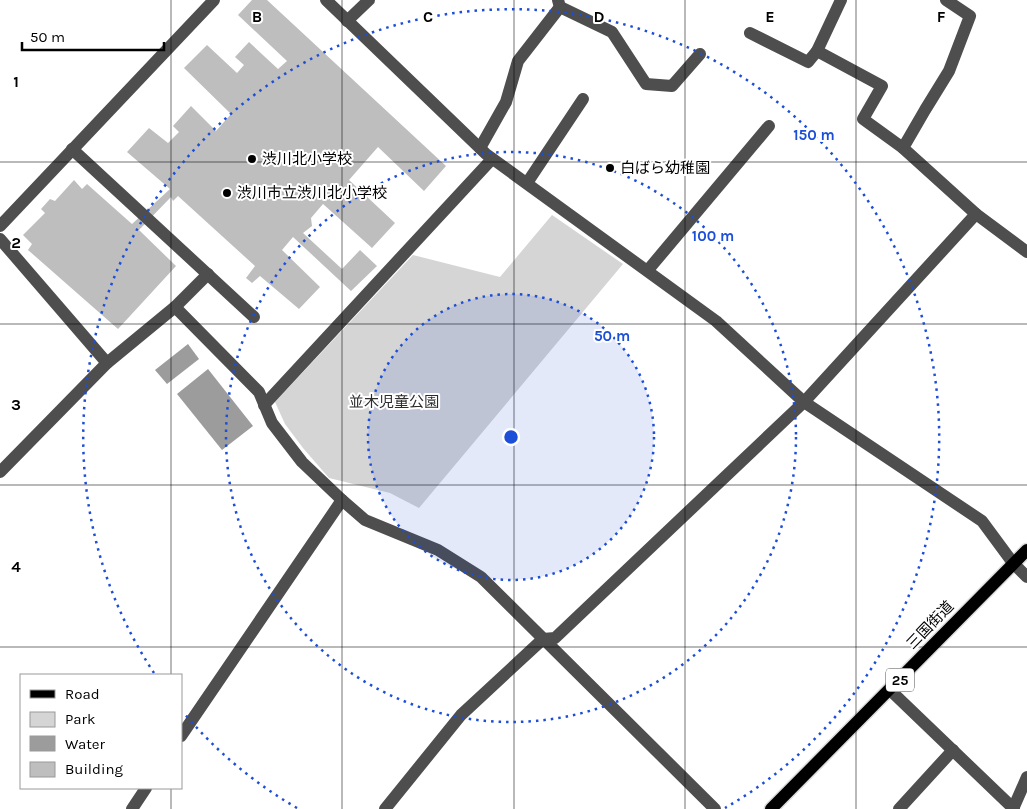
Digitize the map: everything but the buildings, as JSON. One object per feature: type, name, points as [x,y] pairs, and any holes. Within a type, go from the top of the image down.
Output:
[{"type":"main road","name":"三国街道","points":[[772,809],[1027,550]]},
{"type":"street","points":[[0,226],[214,0]]},
{"type":"street","points":[[326,0],[492,159],[716,321],[804,402],[982,520],[1013,563],[1027,577]]},
{"type":"street","points":[[348,21],[368,0]]},
{"type":"street","points":[[750,33],[808,62],[817,51],[841,0]]},
{"type":"street","points":[[903,148],[949,71],[970,16],[946,0]]},
{"type":"street","points":[[480,148],[506,102],[518,61],[559,4],[612,32],[646,84],[672,86],[700,54]]},
{"type":"street","points":[[817,51],[882,86],[864,119],[903,148],[976,214],[1027,252]]},
{"type":"street","points":[[527,183],[583,99]]},
{"type":"street","points":[[648,270],[769,126]]},
{"type":"street","points":[[72,150],[254,317]]},
{"type":"street","points":[[264,405],[492,159]]},
{"type":"street","points":[[386,809],[461,715],[543,639],[554,638],[804,402],[976,214]]},
{"type":"street","points":[[0,239],[107,363]]},
{"type":"street","points":[[0,472],[107,363],[175,307],[208,274]]},
{"type":"street","points":[[175,307],[259,392],[272,423],[302,462],[342,500],[365,520],[438,550],[481,577],[715,809]]},
{"type":"street","points":[[182,735],[342,500]]},
{"type":"street","points":[[890,690],[1014,809],[1027,777]]},
{"type":"street","points":[[899,809],[953,750]]},
{"type":"street","points":[[132,809],[145,789]]},
{"type":"green space","name":"並木児童公園","points":[[552,215],[623,264],[419,508],[390,493],[329,478],[285,424],[275,402],[413,255],[500,277]]},
{"type":"water","points":[[188,344],[199,359],[167,384],[155,370]]},
{"type":"water","points":[[208,369],[253,426],[222,450],[177,394]]},
{"type":"place","name":"渋川北小学校","points":[[252,159]]},
{"type":"place","name":"白ばら幼稚園","points":[[610,168]]},
{"type":"place","name":"渋川市立渋川北小学校","points":[[227,193]]}]
